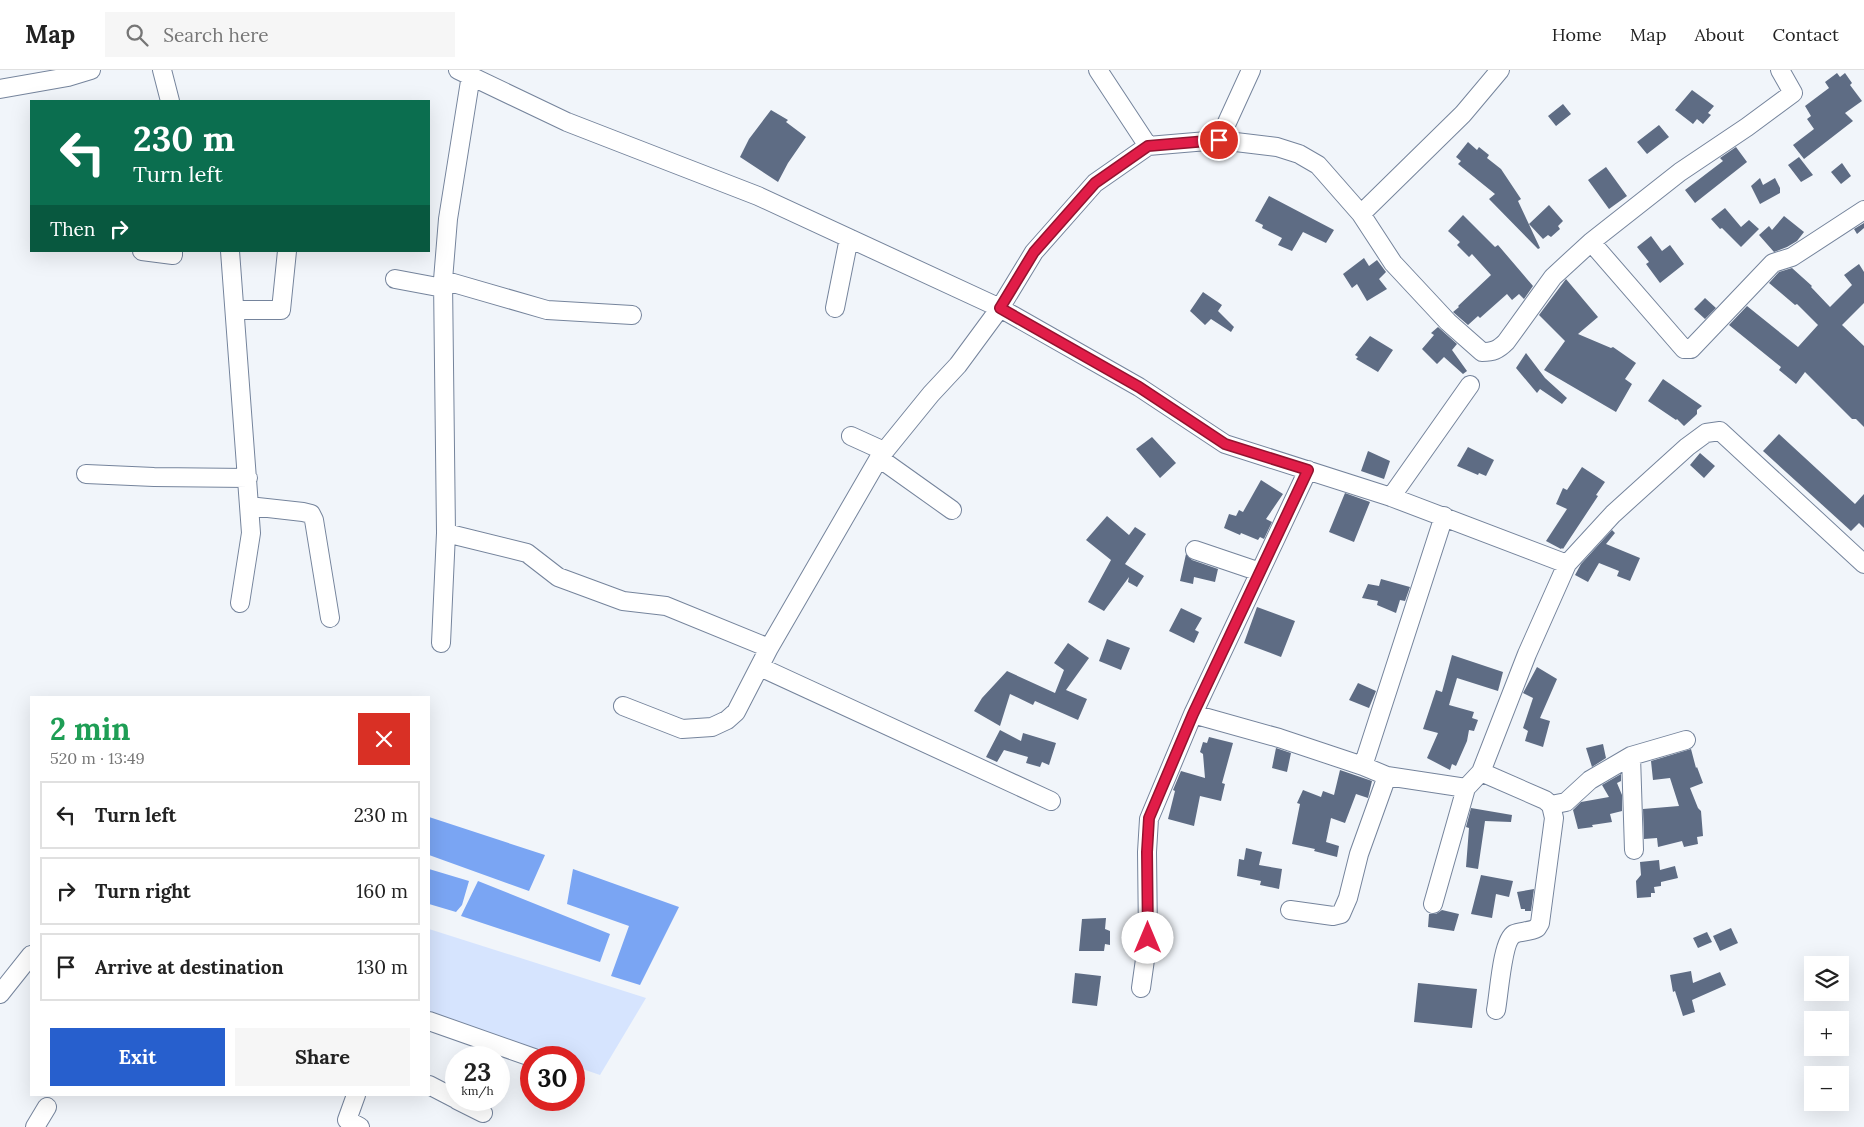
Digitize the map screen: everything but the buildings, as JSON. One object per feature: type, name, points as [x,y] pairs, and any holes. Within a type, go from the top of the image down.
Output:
[{"type":"street","points":[[0,89],[68,77],[91,70]]},
{"type":"street","points":[[162,70],[170,100]]},
{"type":"street","points":[[1098,70],[1148,146]]},
{"type":"street","points":[[1219,140],[1252,70]]},
{"type":"street","points":[[1362,214],[1463,114],[1500,70]]},
{"type":"street","points":[[623,706],[682,729],[712,727],[727,720],[736,712],[769,648],[881,455],[931,394],[958,365],[1000,308],[1034,252],[1095,183],[1148,146],[1219,140],[1277,148],[1298,154],[1318,165],[1362,214],[1393,263],[1448,322],[1482,352],[1491,352],[1499,350],[1506,342],[1553,277],[1591,242],[1680,172],[1747,127],[1793,93],[1780,70]]},
{"type":"street","points":[[441,643],[446,533],[443,284],[464,73],[567,122],[758,196],[1000,308],[1139,387],[1225,444],[1392,497],[1568,564]]},
{"type":"street","points":[[1591,242],[1684,349],[1692,349],[1773,264],[1792,257],[1864,210]]},
{"type":"street","points":[[835,308],[849,238]]},
{"type":"street","points":[[152,252],[173,254],[173,252]]},
{"type":"street","points":[[230,252],[251,533],[240,603]]},
{"type":"street","points":[[235,310],[281,310],[287,252]]},
{"type":"street","points":[[395,278],[443,284],[547,310],[632,315]]},
{"type":"street","points":[[1392,497],[1470,385]]},
{"type":"street","points":[[1433,904],[1466,788],[1481,772],[1527,654],[1568,564],[1613,514],[1687,447],[1706,433],[1720,431],[1864,564]]},
{"type":"street","points":[[851,436],[881,455],[952,510]]},
{"type":"street","points":[[1141,988],[1148,938],[1147,852],[1149,818],[1193,714],[1308,470]]},
{"type":"street","points":[[86,474],[248,478]]},
{"type":"street","points":[[250,506],[311,514],[314,520],[330,618]]},
{"type":"street","points":[[1363,766],[1444,516]]},
{"type":"street","points":[[446,533],[527,553],[558,577],[624,601],[666,606],[769,648]]},
{"type":"street","points":[[1195,550],[1260,572]]},
{"type":"street","points":[[760,667],[1051,800]]},
{"type":"street","points":[[1193,714],[1279,738],[1387,776],[1466,788]]},
{"type":"street","points":[[1551,805],[1566,802],[1590,780],[1631,756],[1686,740]]},
{"type":"street","points":[[1631,756],[1634,850]]},
{"type":"street","points":[[1481,772],[1539,796],[1551,805],[1554,818],[1540,923],[1536,928],[1514,934],[1509,940],[1496,1010]]},
{"type":"street","points":[[1290,910],[1333,916],[1340,914],[1348,898],[1360,854],[1387,776]]},
{"type":"street","points":[[0,994],[30,956]]},
{"type":"street","points":[[430,1021],[520,1053]]},
{"type":"street","points":[[430,1086],[445,1094]]},
{"type":"street","points":[[356,1096],[347,1120],[360,1127]]},
{"type":"street","points":[[35,1127],[47,1107]]},
{"type":"street","points":[[480,1111],[484,1113]]},
{"type":"shaded area","points":[[430,929],[646,998],[600,1075],[585,1070],[585,1046],[520,1046],[430,1014]]},
{"type":"water","points":[[430,817],[545,855],[529,891],[430,855]]},
{"type":"water","points":[[430,869],[469,881],[462,905],[456,912],[430,904]]},
{"type":"water","points":[[573,869],[679,907],[640,985],[611,976],[629,926],[567,904]]},
{"type":"water","points":[[478,881],[610,934],[600,962],[461,916]]},
{"type":"route","points":[[1148,938],[1147,852],[1149,818],[1193,714],[1308,470],[1225,444],[1139,387],[1000,308],[1034,252],[1095,183],[1148,146],[1219,140]]}]
